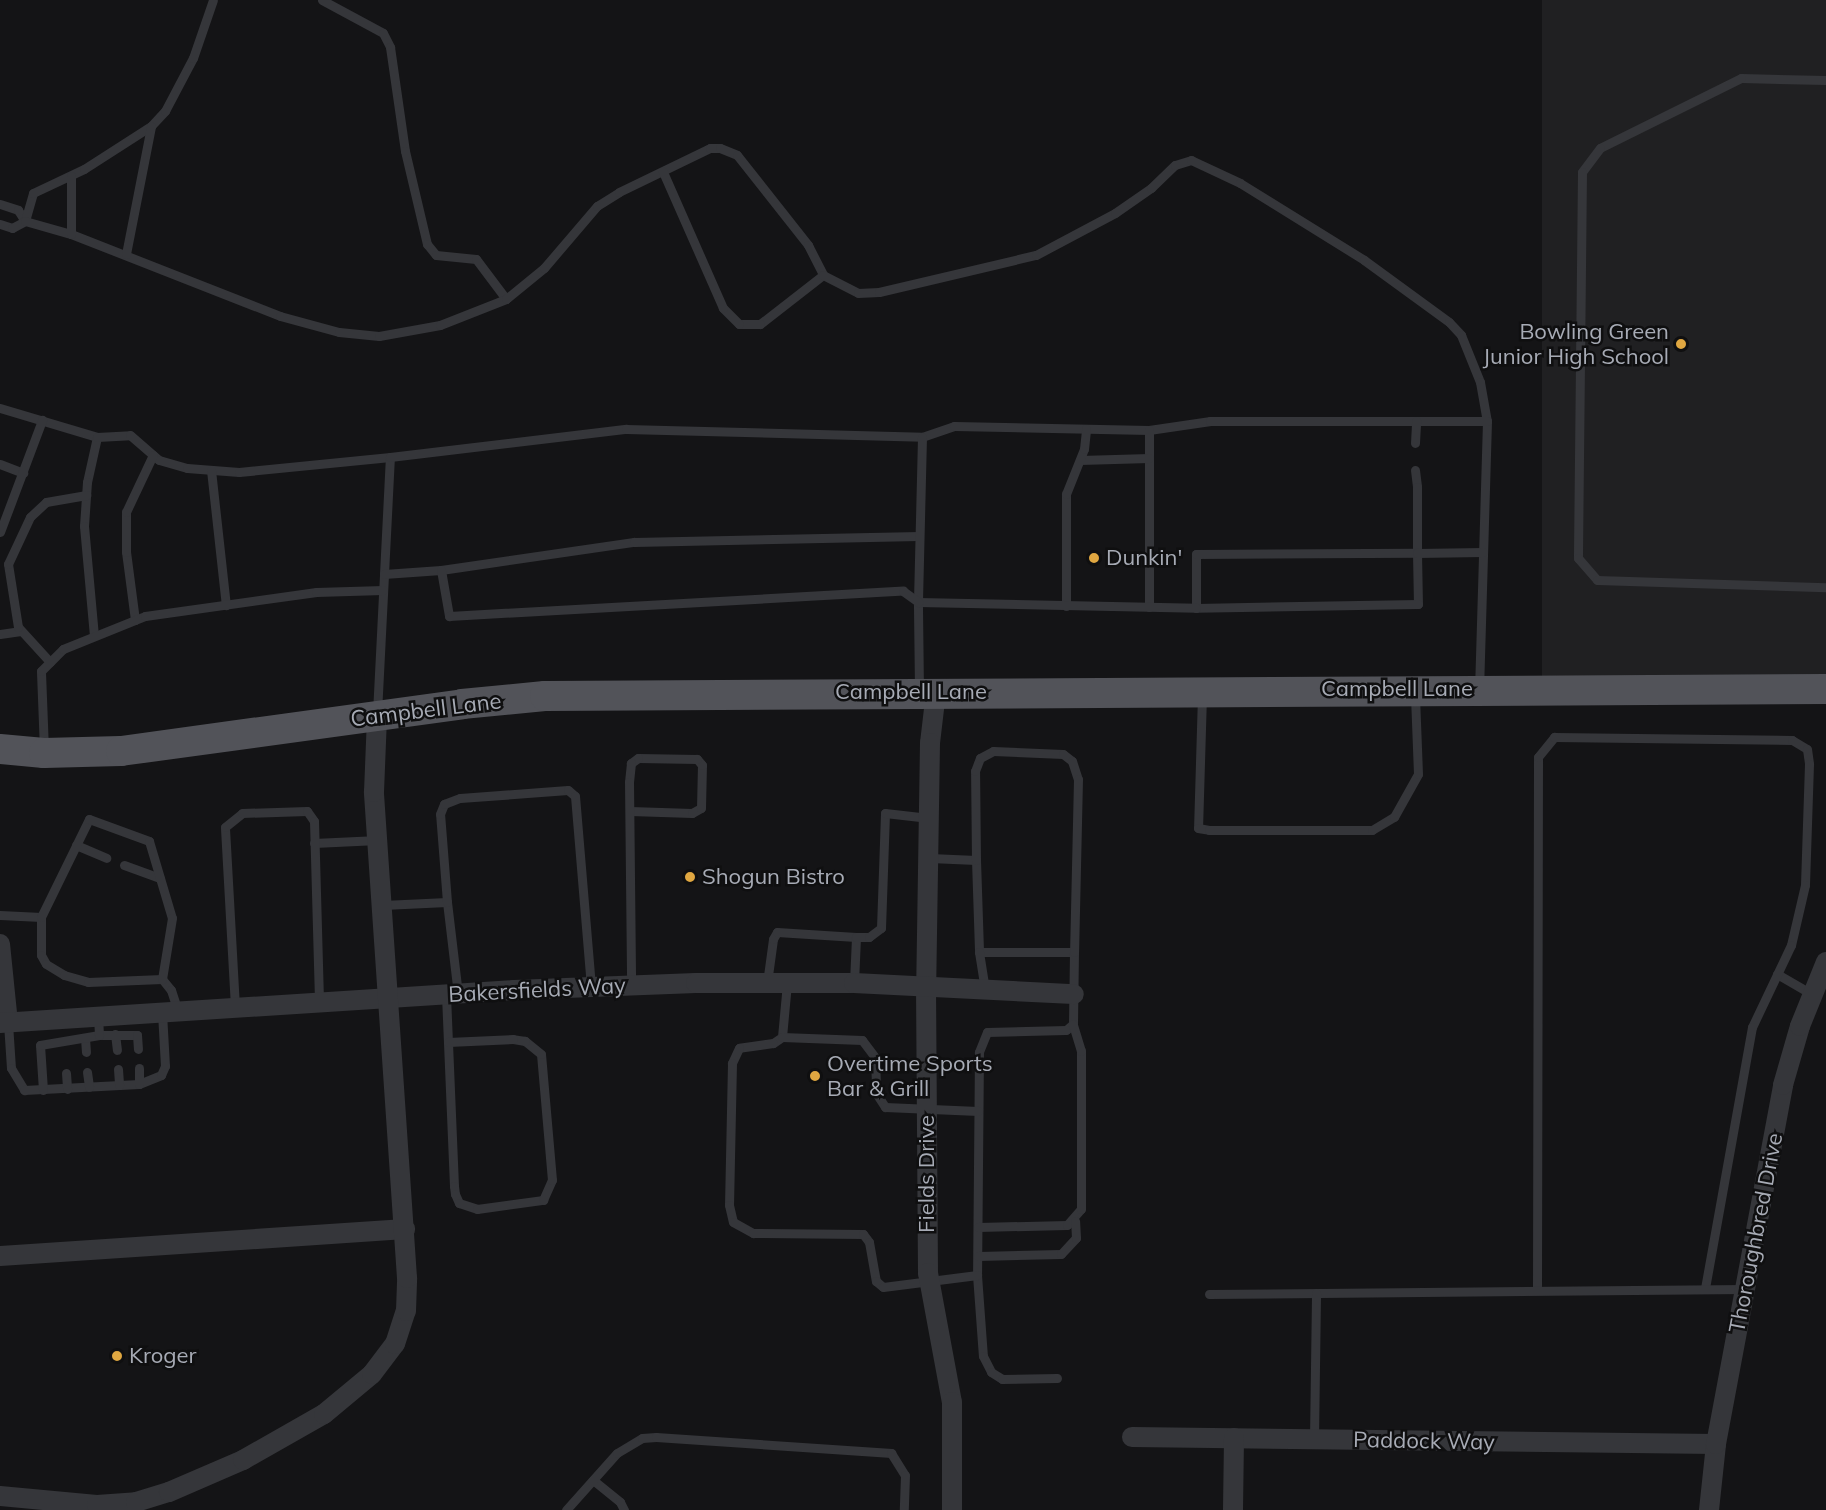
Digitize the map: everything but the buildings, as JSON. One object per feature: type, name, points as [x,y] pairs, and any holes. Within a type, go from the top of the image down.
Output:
[{"type":"main road","name":"Campbell Lane","points":[[0,749],[45,753],[121,751],[545,696],[1202,690],[1826,689]]},
{"type":"street","name":"Fields Drive","points":[[927,692],[930,858],[926,986],[930,1282],[952,1402],[952,1510]]},
{"type":"street","points":[[0,1497],[75,1505],[136,1502],[222,1470],[324,1414],[372,1374],[395,1344],[406,1311],[405,1229],[373,753],[377,716]]},
{"type":"street","points":[[0,944],[4,1023]]},
{"type":"street","name":"Thoroughbred Drive","points":[[1709,1510],[1716,1444],[1784,1085],[1811,994],[1826,963]]},
{"type":"street","name":"Bakersfields Way","points":[[4,1023],[99,1026],[170,1012],[591,986],[854,983],[985,987],[1074,994]]},
{"type":"street","points":[[0,1257],[405,1229]]},
{"type":"street","name":"Paddock Way","points":[[1132,1437],[1716,1444]]},
{"type":"street","points":[[1233,1510],[1234,1438]]},
{"type":"lane","points":[[0,224],[12,228],[25,221],[33,193],[71,176],[151,126],[165,111],[193,58],[213,0]]},
{"type":"lane","points":[[322,0],[383,33],[390,47],[405,150],[427,244],[436,255],[476,259],[506,299]]},
{"type":"lane","points":[[1826,80],[1741,78],[1600,148],[1582,172],[1578,531],[1578,558],[1597,580],[1826,587]]},
{"type":"lane","points":[[126,254],[151,126]]},
{"type":"lane","points":[[0,204],[18,210],[25,221],[71,234],[126,254],[280,316],[339,332],[379,336],[409,333],[472,314],[506,299],[544,268],[597,206],[710,148],[737,155],[808,246],[823,275],[858,293],[879,292],[1036,255],[1116,213],[1151,188],[1175,165],[1191,160],[1240,183],[1364,260],[1449,322],[1473,357],[1486,421],[1479,689]]},
{"type":"lane","points":[[663,172],[723,308],[739,324],[760,324],[823,275]]},
{"type":"lane","points":[[71,176],[71,234]]},
{"type":"lane","points":[[0,408],[97,437],[130,435],[153,455],[187,468],[238,472],[390,457],[626,429],[922,437],[954,426],[1149,430],[1210,422],[1486,421]]},
{"type":"lane","points":[[0,532],[42,420]]},
{"type":"lane","points":[[1415,443],[1416,421]]},
{"type":"lane","points":[[1066,606],[1065,494],[1080,460],[1086,429]]},
{"type":"lane","points":[[1149,430],[1149,607]]},
{"type":"lane","points":[[94,636],[84,526],[86,495],[97,437]]},
{"type":"lane","points":[[922,437],[918,602],[927,692]]},
{"type":"lane","points":[[135,620],[126,552],[126,512],[153,455]]},
{"type":"lane","points":[[377,716],[390,457]]},
{"type":"lane","points":[[1080,460],[1149,458]]},
{"type":"lane","points":[[0,464],[23,473]]},
{"type":"lane","points":[[211,470],[226,605]]},
{"type":"lane","points":[[441,570],[449,616],[903,591],[918,602],[1066,606],[1196,608],[1418,604],[1415,470]]},
{"type":"lane","points":[[50,662],[21,631],[10,596],[8,564],[30,517],[46,502],[86,495]]},
{"type":"lane","points":[[384,574],[441,570],[634,542],[919,536]]},
{"type":"lane","points":[[1196,608],[1196,554],[1483,552]]},
{"type":"lane","points":[[45,753],[41,671],[63,649],[135,620],[316,592],[383,590]]},
{"type":"lane","points":[[0,634],[21,631]]},
{"type":"lane","points":[[1202,690],[1198,828],[1372,830],[1394,817],[1418,774],[1414,689]]},
{"type":"lane","points":[[1537,1288],[1539,757],[1554,737],[1792,740],[1807,749],[1805,885],[1791,945],[1752,1027],[1706,1289]]},
{"type":"lane","points":[[978,1256],[1060,1254],[1076,1238],[1075,1221],[1083,1194],[1081,1051],[1073,1024],[1078,779],[1072,761],[1063,754],[993,752],[980,758],[975,771],[979,952],[985,987]]},
{"type":"lane","points":[[630,811],[692,813],[701,808],[702,765],[697,759],[638,758],[631,763],[630,811],[631,985]]},
{"type":"lane","points":[[448,1042],[525,1041],[541,1054],[552,1180],[543,1200],[477,1209],[459,1203],[454,1186],[448,1042],[452,994],[440,814],[444,804],[460,798],[568,790],[575,796],[591,986]]},
{"type":"lane","points":[[235,1007],[225,827],[242,813],[307,811],[314,820],[319,1002]]},
{"type":"lane","points":[[782,1037],[772,939],[777,932],[869,937],[881,928],[885,813],[929,818]]},
{"type":"lane","points":[[4,1023],[11,1068],[17,1083],[24,1090],[140,1084],[161,1075],[165,1066],[171,990],[162,978],[172,918],[149,841],[89,819],[41,917],[41,955],[46,964],[64,975],[88,982],[162,978]]},
{"type":"lane","points":[[314,843],[378,840]]},
{"type":"lane","points":[[76,845],[106,858]]},
{"type":"lane","points":[[930,858],[976,860]]},
{"type":"lane","points":[[124,865],[160,878]]},
{"type":"lane","points":[[383,905],[447,902]]},
{"type":"lane","points":[[0,915],[41,917]]},
{"type":"lane","points":[[854,983],[856,937]]},
{"type":"lane","points":[[979,952],[1074,952]]},
{"type":"lane","points":[[1777,974],[1811,994]]},
{"type":"lane","points":[[1057,1378],[1002,1379],[991,1372],[979,1333],[977,1275],[979,1052],[987,1032],[1066,1030],[1073,1024]]},
{"type":"lane","points":[[43,1090],[40,1045],[85,1038],[99,1026],[116,1034],[136,1035],[138,1049]]},
{"type":"lane","points":[[116,1034],[117,1050]]},
{"type":"lane","points":[[977,1275],[883,1287],[876,1281],[869,1242],[863,1234],[753,1233],[734,1222],[729,1205],[734,1054],[748,1044],[773,1043],[782,1037],[862,1040],[875,1057],[876,1093],[880,1103],[893,1110],[978,1111]]},
{"type":"lane","points":[[85,1038],[86,1052]]},
{"type":"lane","points":[[64,1042],[65,1053]]},
{"type":"lane","points":[[139,1068],[140,1084]]},
{"type":"lane","points":[[118,1070],[119,1085]]},
{"type":"lane","points":[[87,1072],[88,1087]]},
{"type":"lane","points":[[66,1073],[67,1089]]},
{"type":"lane","points":[[978,1227],[1067,1226],[1075,1221]]},
{"type":"lane","points":[[1209,1294],[1537,1288],[1745,1289]]},
{"type":"lane","points":[[1314,1439],[1316,1293]]},
{"type":"lane","points":[[566,1510],[617,1453],[642,1438],[873,1449],[891,1453],[903,1466],[904,1510]]},
{"type":"lane","points":[[593,1480],[620,1502],[624,1510]]},
{"type":"shaded area","name":"Bowling Green Junior High School","points":[[1542,0],[1826,0],[1826,689],[1542,689]]},
{"type":"place","name":"Bowling Green Junior High School","points":[[1681,344]]},
{"type":"place","name":"Dunkin'","points":[[1094,558]]},
{"type":"place","name":"Shogun Bistro","points":[[690,877]]},
{"type":"place","name":"Overtime Sports Bar & Grill","points":[[815,1076]]},
{"type":"place","name":"Kroger","points":[[117,1356]]}]
